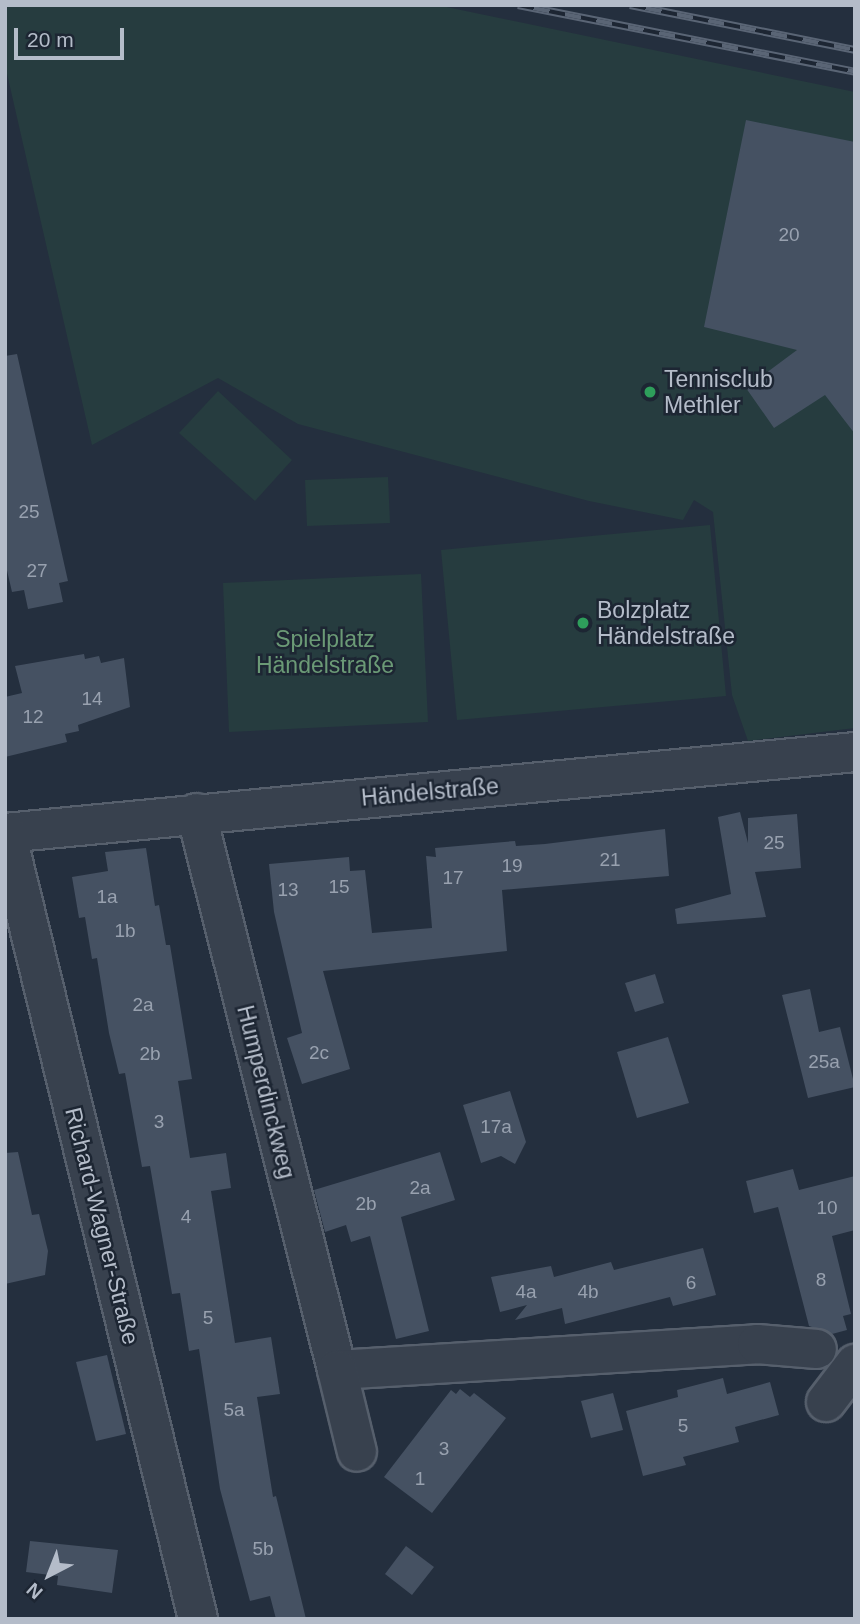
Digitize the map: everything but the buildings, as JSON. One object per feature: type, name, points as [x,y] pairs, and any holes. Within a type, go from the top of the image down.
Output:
[{"type":"street","name":"Händelstraße","points":[[6,833],[855,752]]},
{"type":"street","name":"Humperdinckweg","points":[[196,813],[357,1452]]},
{"type":"street","name":"Richard-Wagner-Straße","points":[[6,833],[198,1619]]},
{"type":"street","points":[[337,1370],[757,1345],[817,1349]]},
{"type":"street","points":[[826,1402],[855,1364]]},
{"type":"green space","points":[[5,5],[437,5],[855,92],[855,728],[748,741],[732,695],[713,512],[694,500],[683,520],[589,501],[298,424],[218,378],[92,445],[5,65]]},
{"type":"green space","points":[[218,391],[292,460],[255,501],[179,433]]},
{"type":"green space","points":[[388,477],[390,523],[307,526],[305,480]]},
{"type":"green space","name":"Bolzplatz Händelstraße","points":[[710,525],[726,696],[457,720],[441,550]]},
{"type":"green space","name":"Spielplatz Händelstraße","points":[[421,574],[428,722],[229,732],[223,583]]},
{"type":"railway","points":[[518,5],[855,72]]},
{"type":"railway","points":[[630,5],[855,50]]},
{"type":"place","name":"Tennisclub Methler","points":[[650,392]]},
{"type":"place","name":"Bolzplatz Händelstraße","points":[[583,623]]}]
